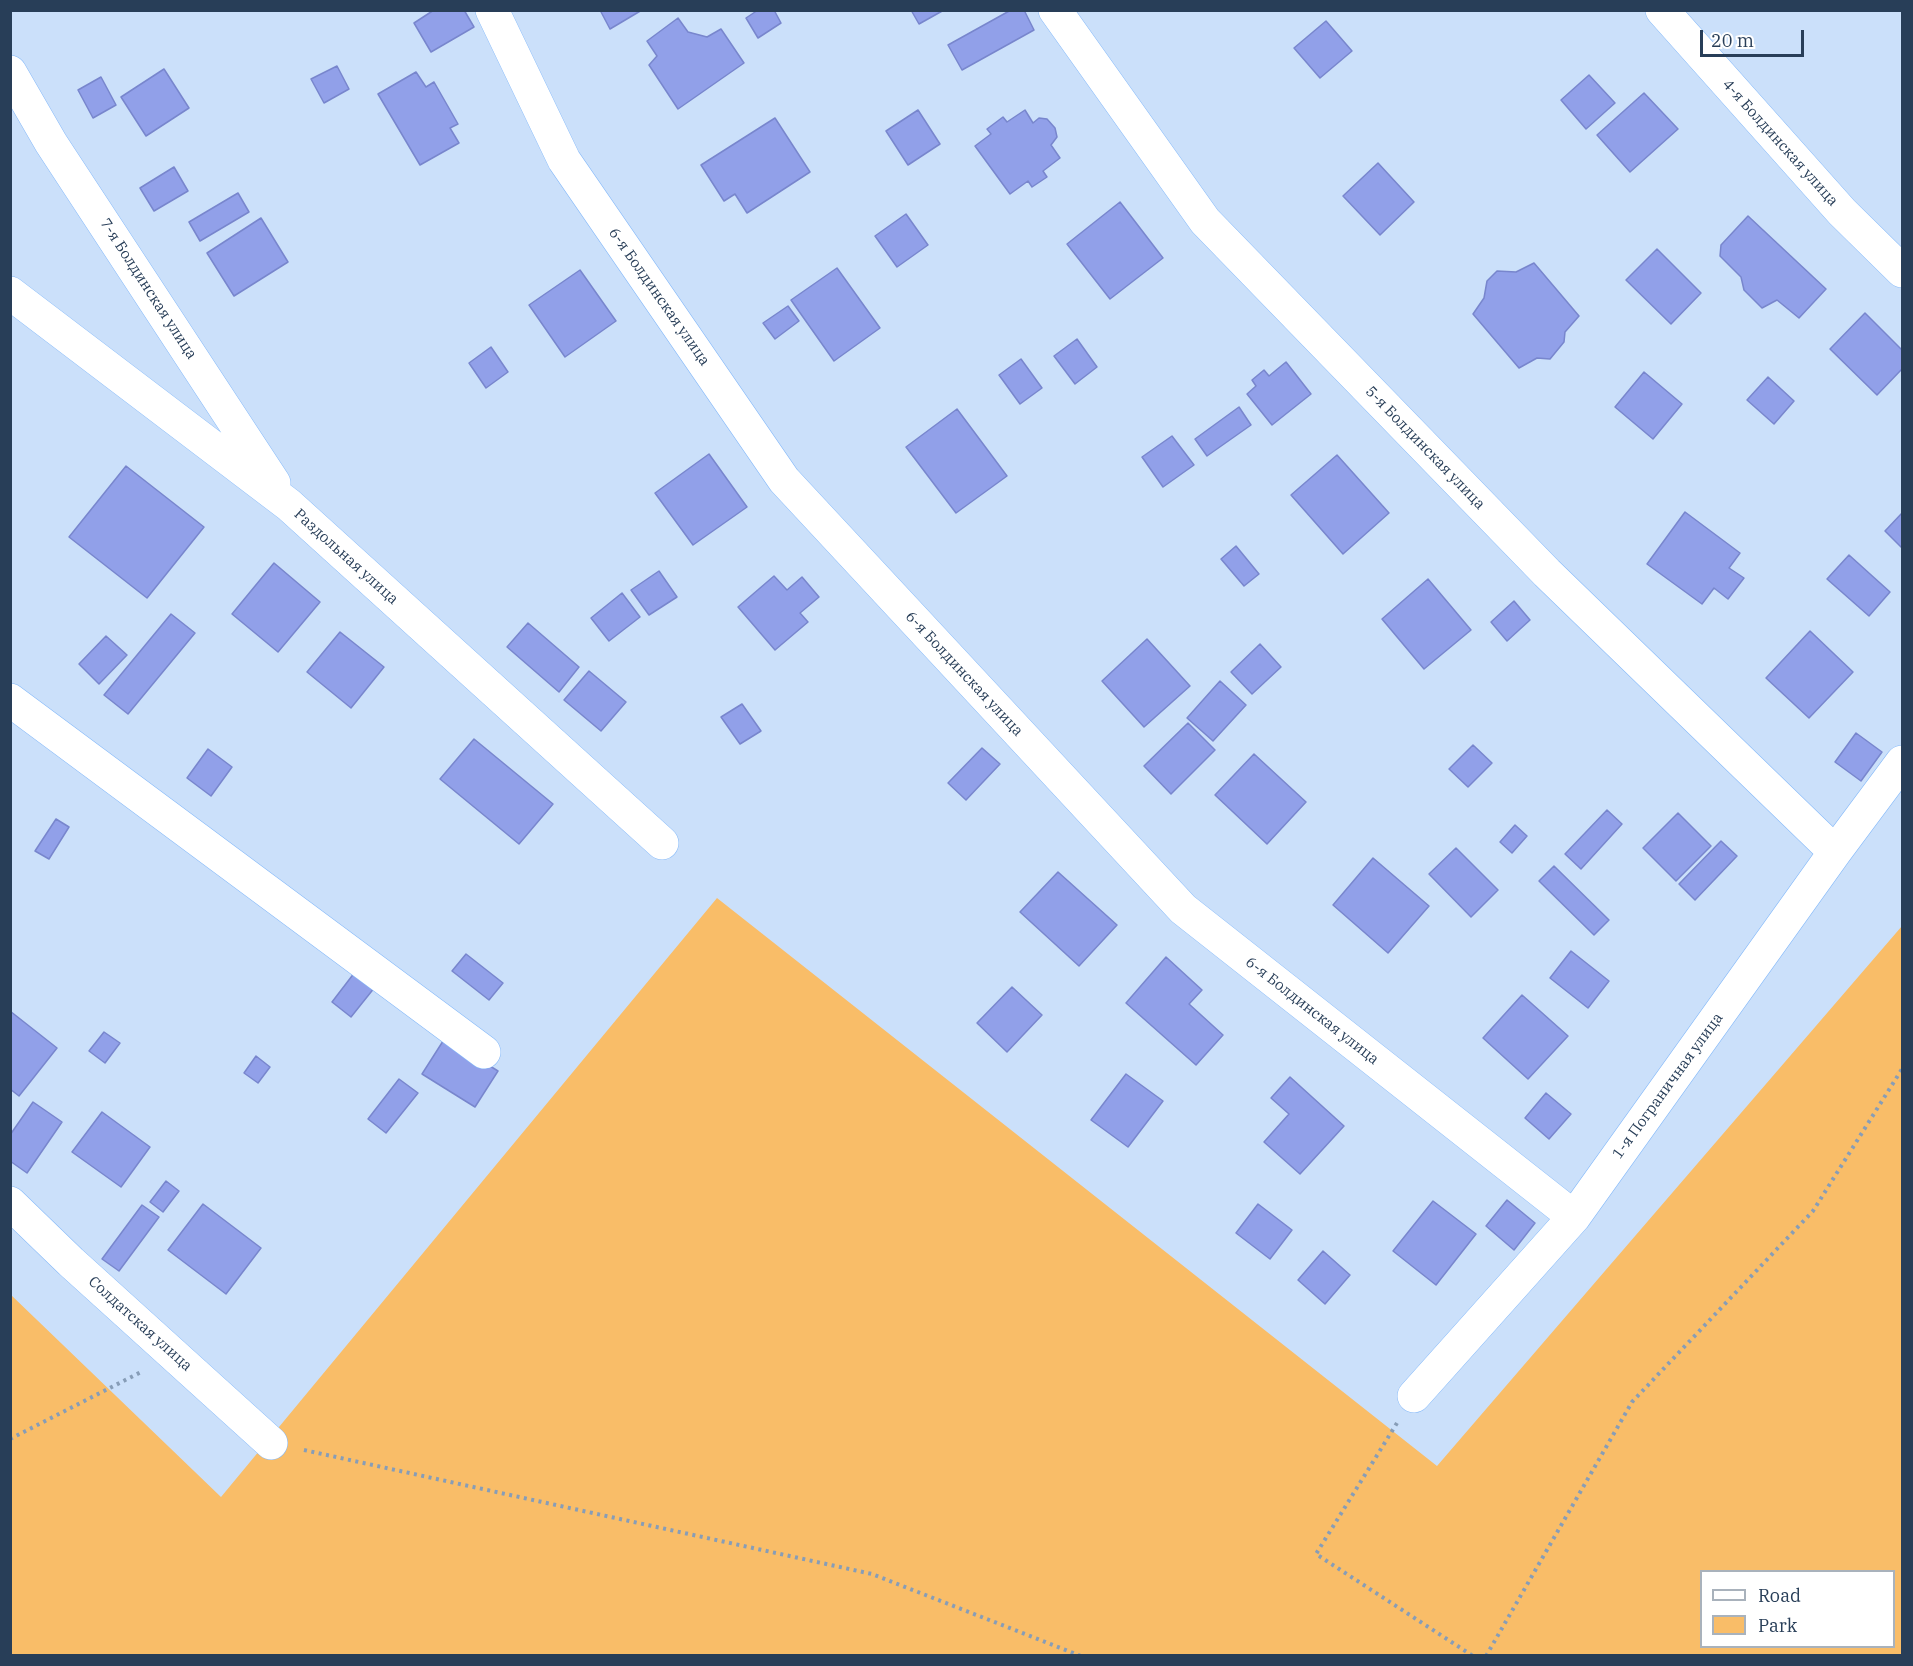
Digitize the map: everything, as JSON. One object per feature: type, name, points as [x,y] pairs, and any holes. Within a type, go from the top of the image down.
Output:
[{"type":"street","name":"6-я Болдинская улица","points":[[492,10],[564,160],[784,480],[1183,909],[1574,1217]]},
{"type":"street","name":"5-я Болдинская улица","points":[[1055,10],[1205,222],[1546,573],[1835,852]]},
{"type":"street","name":"4-я Болдинская улица","points":[[1662,10],[1842,212],[1902,271]]},
{"type":"street","name":"7-я Болдинская улица","points":[[10,72],[51,142],[289,505]]},
{"type":"street","name":"Раздольная улица","points":[[10,292],[289,505],[662,843]]},
{"type":"street","points":[[10,700],[484,1052]]},
{"type":"street","name":"1-я Пограничная улица","points":[[1414,1396],[1574,1217],[1902,762]]},
{"type":"street","name":"Солдатская улица","points":[[10,1203],[71,1262],[271,1443]]},
{"type":"path","points":[[1486,1656],[1632,1402],[1813,1210],[1902,1069]]},
{"type":"path","points":[[10,1439],[141,1372]]},
{"type":"path","points":[[1414,1396],[1316,1554],[1473,1656]]},
{"type":"path","points":[[271,1443],[872,1574],[1082,1656]]},
{"type":"green space","points":[[717,898],[1437,1466],[1902,926],[1902,1655],[11,1655],[10,1294],[221,1497]]},
{"type":"building","points":[[434,10],[464,10],[474,27],[431,52],[414,23]]},
{"type":"building","points":[[600,10],[642,10],[610,29]]},
{"type":"building","points":[[758,10],[774,10],[781,23],[758,38],[746,18]]},
{"type":"building","points":[[911,10],[944,10],[919,24]]},
{"type":"building","points":[[1011,10],[1024,10],[1034,30],[962,70],[948,45]]},
{"type":"building","points":[[678,18],[688,32],[707,37],[721,29],[744,63],[678,109],[649,65],[657,56],[647,41]]},
{"type":"building","points":[[1326,21],[1352,51],[1320,78],[1294,48]]},
{"type":"building","points":[[337,66],[349,89],[324,103],[311,79]]},
{"type":"building","points":[[164,69],[189,108],[146,136],[121,97]]},
{"type":"building","points":[[416,72],[426,87],[434,82],[458,124],[450,128],[459,143],[420,165],[378,94]]},
{"type":"building","points":[[1589,75],[1615,103],[1586,129],[1561,100]]},
{"type":"building","points":[[101,77],[116,105],[93,118],[78,90]]},
{"type":"building","points":[[1644,93],[1678,129],[1630,172],[1597,135]]},
{"type":"building","points":[[918,110],[940,144],[908,165],[886,131]]},
{"type":"building","points":[[1025,110],[1033,123],[1039,118],[1047,119],[1055,128],[1057,137],[1051,145],[1060,158],[1043,171],[1047,177],[1032,187],[1028,181],[1010,194],[975,146],[991,134],[987,129],[1003,117],[1007,122]]},
{"type":"building","points":[[775,118],[810,172],[747,213],[735,194],[724,201],[701,165]]},
{"type":"building","points":[[1378,163],[1414,202],[1380,235],[1343,196]]},
{"type":"building","points":[[174,167],[188,191],[154,211],[140,188]]},
{"type":"building","points":[[238,193],[249,212],[200,241],[189,222]]},
{"type":"building","points":[[1120,202],[1163,258],[1110,299],[1067,244]]},
{"type":"building","points":[[906,214],[928,245],[897,267],[875,236]]},
{"type":"building","points":[[1748,216],[1826,289],[1799,318],[1777,300],[1762,308],[1744,290],[1741,277],[1720,256],[1721,245]]},
{"type":"building","points":[[261,218],[288,262],[234,296],[207,253]]},
{"type":"building","points":[[1657,249],[1701,293],[1671,324],[1626,280]]},
{"type":"building","points":[[1534,263],[1579,316],[1565,332],[1564,342],[1550,359],[1537,358],[1519,368],[1473,314],[1484,298],[1487,281],[1497,271],[1516,272]]},
{"type":"building","points":[[837,268],[880,328],[834,361],[791,300]]},
{"type":"building","points":[[580,270],[616,321],[565,357],[529,305]]},
{"type":"building","points":[[788,306],[799,321],[775,339],[763,323]]},
{"type":"building","points":[[1865,313],[1902,350],[1902,369],[1877,395],[1830,349]]},
{"type":"building","points":[[1077,339],[1097,367],[1075,384],[1054,356]]},
{"type":"building","points":[[491,347],[508,372],[486,388],[469,363]]},
{"type":"building","points":[[1021,359],[1042,388],[1020,404],[999,375]]},
{"type":"building","points":[[1286,362],[1311,394],[1272,425],[1247,394],[1256,386],[1252,380],[1264,370],[1269,376]]},
{"type":"building","points":[[1644,372],[1682,404],[1653,439],[1615,407]]},
{"type":"building","points":[[1768,377],[1794,401],[1774,424],[1747,400]]},
{"type":"building","points":[[1239,407],[1251,425],[1207,456],[1195,439]]},
{"type":"building","points":[[957,409],[1007,476],[956,513],[906,447]]},
{"type":"building","points":[[1172,436],[1194,465],[1163,487],[1142,457]]},
{"type":"building","points":[[709,454],[747,507],[693,545],[655,493]]},
{"type":"building","points":[[1337,455],[1389,513],[1343,554],[1291,495]]},
{"type":"building","points":[[126,466],[204,527],[147,598],[69,537]]},
{"type":"building","points":[[1685,512],[1740,553],[1729,568],[1744,578],[1728,599],[1714,588],[1702,604],[1647,564]]},
{"type":"building","points":[[1902,513],[1902,548],[1885,531]]},
{"type":"building","points":[[1236,546],[1259,574],[1244,586],[1221,559]]},
{"type":"building","points":[[1849,555],[1890,592],[1869,616],[1827,579]]},
{"type":"building","points":[[274,563],[320,602],[278,652],[232,614]]},
{"type":"building","points":[[659,571],[677,597],[649,615],[631,590]]},
{"type":"building","points":[[774,576],[787,590],[802,577],[819,597],[800,613],[808,622],[775,650],[738,607]]},
{"type":"building","points":[[1428,579],[1471,630],[1424,669],[1382,619]]},
{"type":"building","points":[[622,593],[640,617],[609,641],[591,618]]},
{"type":"building","points":[[1514,601],[1530,620],[1507,641],[1491,622]]},
{"type":"building","points":[[171,614],[195,633],[128,714],[104,695]]},
{"type":"building","points":[[528,623],[579,667],[559,692],[507,647]]},
{"type":"building","points":[[1810,631],[1853,672],[1809,718],[1766,678]]},
{"type":"building","points":[[340,632],[384,667],[351,708],[307,672]]},
{"type":"building","points":[[106,636],[127,655],[99,684],[79,664]]},
{"type":"building","points":[[1147,639],[1190,686],[1144,727],[1102,681]]},
{"type":"building","points":[[1260,644],[1281,667],[1252,694],[1231,672]]},
{"type":"building","points":[[589,671],[626,702],[601,731],[564,700]]},
{"type":"building","points":[[1220,681],[1246,705],[1213,741],[1187,718]]},
{"type":"building","points":[[742,704],[761,731],[740,744],[721,717]]},
{"type":"building","points":[[1188,723],[1215,750],[1171,794],[1144,766]]},
{"type":"building","points":[[1856,733],[1882,752],[1861,781],[1835,762]]},
{"type":"building","points":[[474,739],[553,804],[519,844],[440,779]]},
{"type":"building","points":[[1473,745],[1492,763],[1468,787],[1449,769]]},
{"type":"building","points":[[982,748],[1000,764],[966,800],[948,783]]},
{"type":"building","points":[[208,749],[232,767],[211,796],[187,778]]},
{"type":"building","points":[[1254,754],[1306,802],[1267,844],[1215,795]]},
{"type":"building","points":[[1607,810],[1622,824],[1581,869],[1565,854]]},
{"type":"building","points":[[1678,813],[1711,846],[1676,881],[1643,848]]},
{"type":"building","points":[[56,819],[69,827],[49,859],[35,851]]},
{"type":"building","points":[[1515,825],[1527,836],[1512,853],[1500,842]]},
{"type":"building","points":[[1721,841],[1737,856],[1695,900],[1679,884]]},
{"type":"building","points":[[1456,848],[1498,890],[1471,917],[1429,874]]},
{"type":"building","points":[[1373,858],[1429,906],[1388,953],[1333,905]]},
{"type":"building","points":[[1554,866],[1609,920],[1594,935],[1539,881]]},
{"type":"building","points":[[1058,872],[1117,925],[1079,966],[1020,912]]},
{"type":"building","points":[[1571,951],[1609,981],[1588,1008],[1550,978]]},
{"type":"building","points":[[466,954],[503,983],[489,1000],[452,971]]},
{"type":"building","points":[[1166,957],[1202,990],[1189,1004],[1223,1035],[1196,1065],[1126,1003]]},
{"type":"building","points":[[355,972],[375,987],[351,1017],[332,1002]]},
{"type":"building","points":[[1012,987],[1042,1015],[1007,1052],[977,1023]]},
{"type":"building","points":[[1522,995],[1568,1036],[1528,1079],[1483,1038]]},
{"type":"building","points":[[10,1011],[57,1048],[19,1096],[10,1089]]},
{"type":"building","points":[[104,1032],[120,1043],[105,1063],[89,1051]]},
{"type":"building","points":[[445,1038],[498,1071],[475,1107],[422,1074]]},
{"type":"building","points":[[256,1056],[270,1067],[258,1083],[244,1073]]},
{"type":"building","points":[[1126,1074],[1163,1101],[1128,1147],[1091,1120]]},
{"type":"building","points":[[1290,1077],[1344,1126],[1300,1174],[1264,1142],[1289,1114],[1271,1098]]},
{"type":"building","points":[[399,1079],[418,1093],[386,1133],[368,1119]]},
{"type":"building","points":[[1546,1093],[1571,1114],[1549,1139],[1525,1118]]},
{"type":"building","points":[[33,1102],[62,1122],[27,1173],[10,1161],[10,1135]]},
{"type":"building","points":[[102,1112],[150,1147],[121,1187],[72,1152]]},
{"type":"building","points":[[166,1181],[179,1191],[163,1212],[150,1202]]},
{"type":"building","points":[[1507,1200],[1535,1223],[1514,1250],[1486,1226]]},
{"type":"building","points":[[1433,1201],[1476,1234],[1436,1285],[1393,1251]]},
{"type":"building","points":[[203,1204],[261,1248],[226,1294],[168,1250]]},
{"type":"building","points":[[1258,1204],[1292,1230],[1270,1259],[1236,1233]]},
{"type":"building","points":[[142,1205],[159,1217],[119,1271],[102,1259]]},
{"type":"building","points":[[1323,1251],[1350,1275],[1325,1304],[1298,1280]]}]
